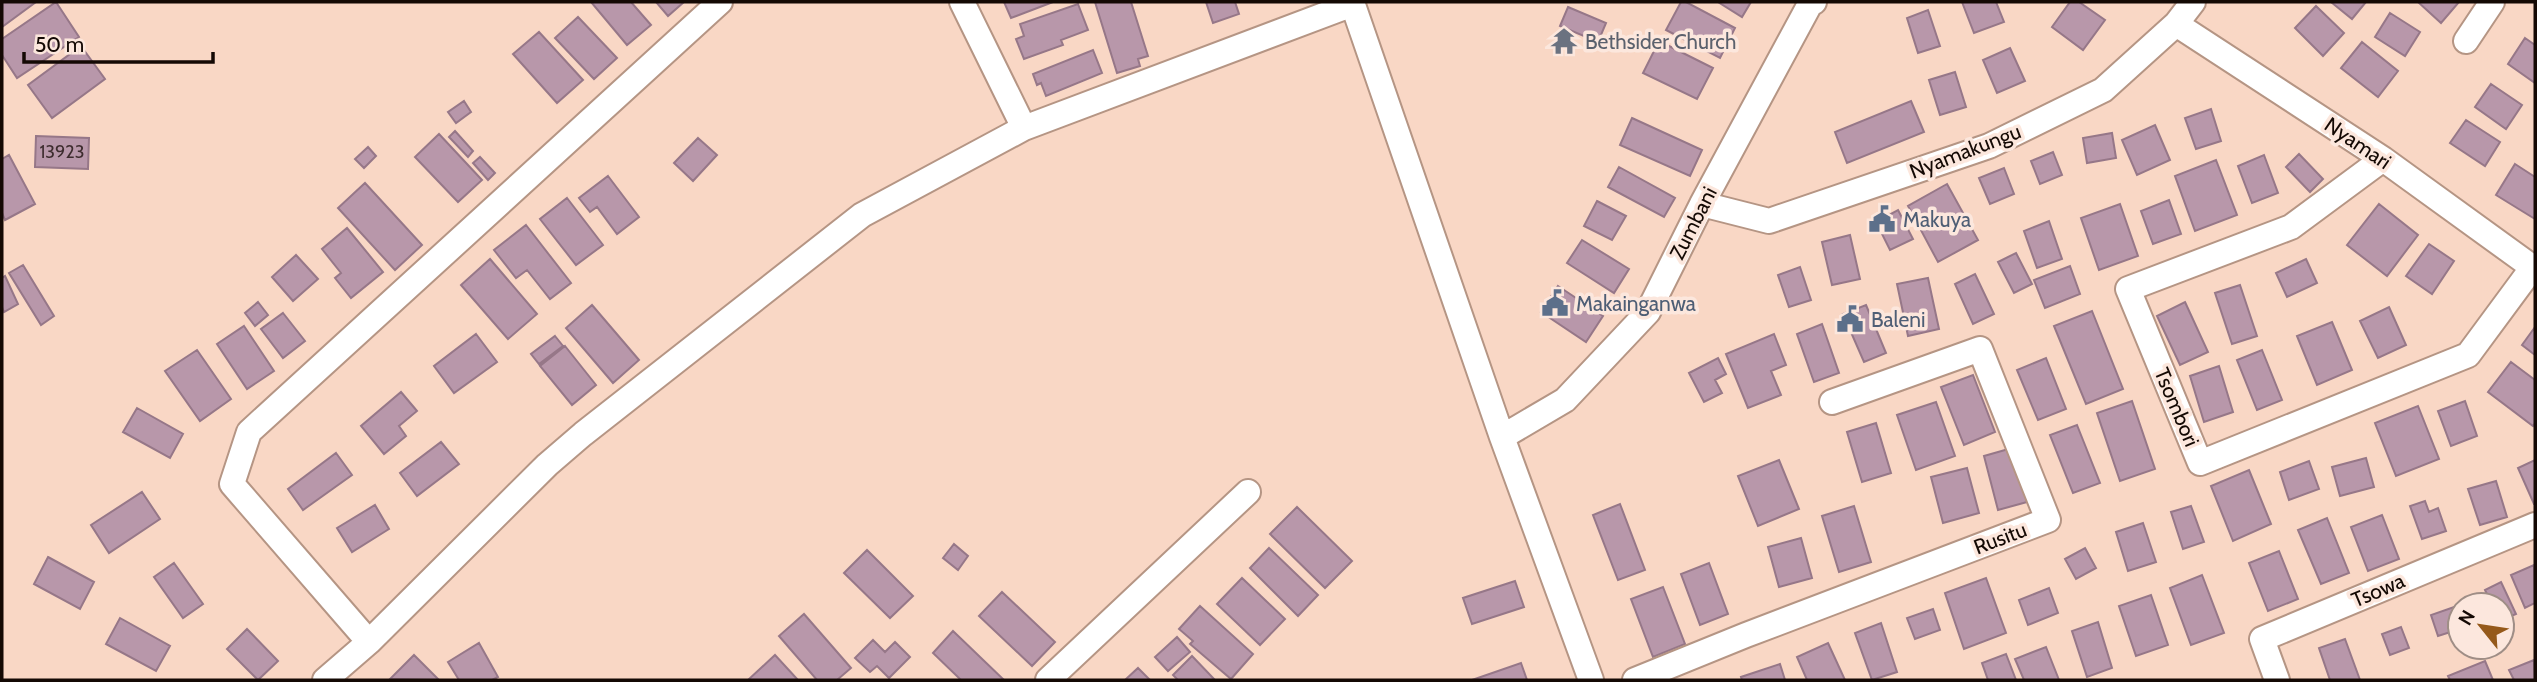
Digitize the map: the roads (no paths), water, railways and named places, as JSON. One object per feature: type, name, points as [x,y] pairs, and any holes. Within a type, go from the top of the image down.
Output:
[{"type":"street","points":[[369,642],[232,484],[248,432],[720,2]]},
{"type":"street","points":[[962,2],[1024,128]]},
{"type":"street","name":"Zumbani","points":[[1502,438],[1565,400],[1648,312],[1702,204],[1810,4],[1814,2]]},
{"type":"street","name":"Nyamakungu","points":[[1702,204],[1769,221],[1989,146],[2103,90],[2176,24],[2193,2]]},
{"type":"street","points":[[2466,41],[2492,2]]},
{"type":"street","points":[[325,680],[369,642],[547,465],[862,215],[1024,128],[1352,3],[1502,438],[1591,680]]},
{"type":"street","name":"Nyamari","points":[[2176,24],[2383,159],[2534,268]]},
{"type":"street","name":"Tsombori","points":[[2383,159],[2291,227],[2128,289],[2200,463],[2468,355],[2534,268]]},
{"type":"street","name":"Rusitu","points":[[1635,680],[2048,520],[1980,349],[1832,402]]},
{"type":"street","points":[[1048,680],[1248,492]]},
{"type":"street","name":"Tsowa","points":[[2277,680],[2262,639],[2535,524]]},
{"type":"place","name":"Bethsider Church","points":[[1564,41]]},
{"type":"place","name":"Makuya","points":[[1882,219]]},
{"type":"place","name":"Makainganwa","points":[[1555,303]]},
{"type":"place","name":"Baleni","points":[[1850,319]]}]
